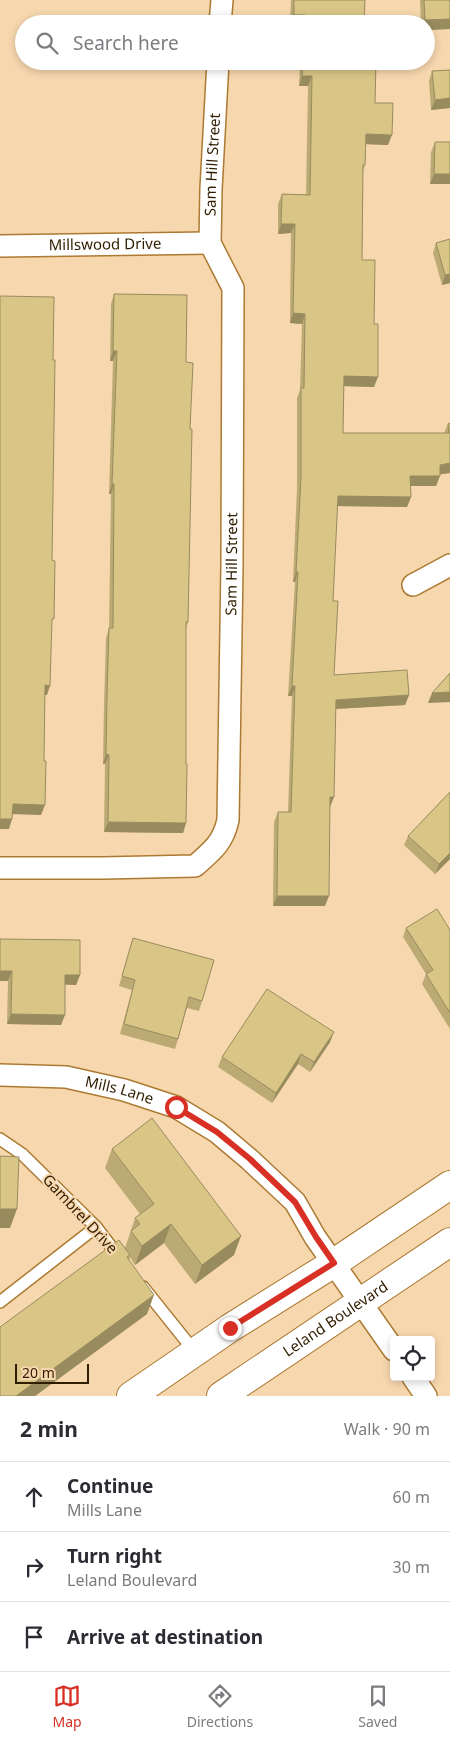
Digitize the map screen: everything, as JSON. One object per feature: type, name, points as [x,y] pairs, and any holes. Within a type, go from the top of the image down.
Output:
[{"type":"street","points":[[221,15],[222,0]]},
{"type":"street","name":"Sam Hill Street","points":[[0,868],[195,866],[218,845],[228,820],[232,565],[233,288],[210,243],[218,70]]},
{"type":"street","name":"Millswood Drive","points":[[0,246],[210,243]]},
{"type":"street","points":[[413,585],[450,565]]},
{"type":"street","name":"Mills Lane","points":[[0,1075],[66,1077],[94,1082],[176,1107],[217,1132],[250,1159],[295,1202],[316,1237],[390,1344]]},
{"type":"street","points":[[131,1396],[450,1185]]},
{"type":"street","name":"Leland Boulevard","points":[[221,1396],[450,1242]]},
{"type":"street","points":[[416,1381],[426,1396]]},
{"type":"lane","name":"Gambrel Drive","points":[[0,1139],[22,1154],[96,1227],[127,1266]]},
{"type":"lane","points":[[0,1302],[96,1227]]},
{"type":"lane","points":[[139,1282],[195,1352]]},
{"type":"building","points":[[294,0],[365,0],[364,15],[294,15]]},
{"type":"building","points":[[424,0],[450,0],[450,19],[435,20],[435,15],[425,15]]},
{"type":"building","points":[[302,70],[376,70],[375,103],[393,103],[392,135],[366,134],[365,165],[363,165],[362,260],[375,260],[374,324],[378,324],[378,377],[344,376],[343,433],[449,433],[448,424],[450,423],[450,463],[440,465],[440,476],[410,476],[411,497],[338,496],[333,601],[338,601],[334,675],[407,670],[409,695],[336,700],[334,797],[330,797],[329,896],[277,896],[278,812],[291,812],[295,686],[292,686],[298,572],[296,572],[301,478],[301,388],[304,388],[305,314],[293,313],[295,224],[281,224],[282,194],[310,195],[312,76],[302,76]]},
{"type":"building","points":[[450,70],[450,98],[435,100],[432,71]]},
{"type":"building","points":[[435,142],[450,142],[450,174],[434,174]]},
{"type":"building","points":[[450,239],[450,274],[445,275],[436,243]]},
{"type":"building","points":[[114,294],[187,295],[186,362],[193,363],[190,429],[192,429],[188,622],[186,622],[186,823],[108,822],[109,755],[106,754],[107,695],[109,628],[113,628],[114,484],[112,484],[117,351],[113,351]]},
{"type":"building","points":[[0,296],[54,297],[52,560],[55,561],[54,619],[52,619],[50,686],[45,685],[45,805],[13,804],[12,819],[0,819]]},
{"type":"building","points":[[450,673],[450,692],[432,693]]},
{"type":"building","points":[[450,792],[450,853],[439,864],[408,836]]},
{"type":"building","points":[[437,909],[450,930],[450,1013],[426,974],[433,970],[406,928]]},
{"type":"building","points":[[133,938],[214,960],[202,1001],[189,997],[178,1039],[124,1024],[135,980],[122,976]]},
{"type":"building","points":[[0,939],[80,940],[80,975],[65,975],[65,1015],[11,1014],[12,971],[0,971]]},
{"type":"building","points":[[267,989],[334,1032],[314,1062],[301,1054],[276,1093],[222,1057]]},
{"type":"building","points":[[152,1118],[241,1236],[202,1265],[171,1224],[142,1246],[131,1231],[140,1224],[135,1218],[154,1204],[112,1149]]},
{"type":"building","points":[[0,1156],[19,1157],[17,1209],[0,1209]]},
{"type":"building","points":[[119,1240],[130,1255],[127,1257],[154,1295],[16,1396],[0,1396],[0,1327]]},
{"type":"route","points":[[176,1107],[217,1132],[250,1159],[295,1202],[334,1263],[230,1328]]}]
